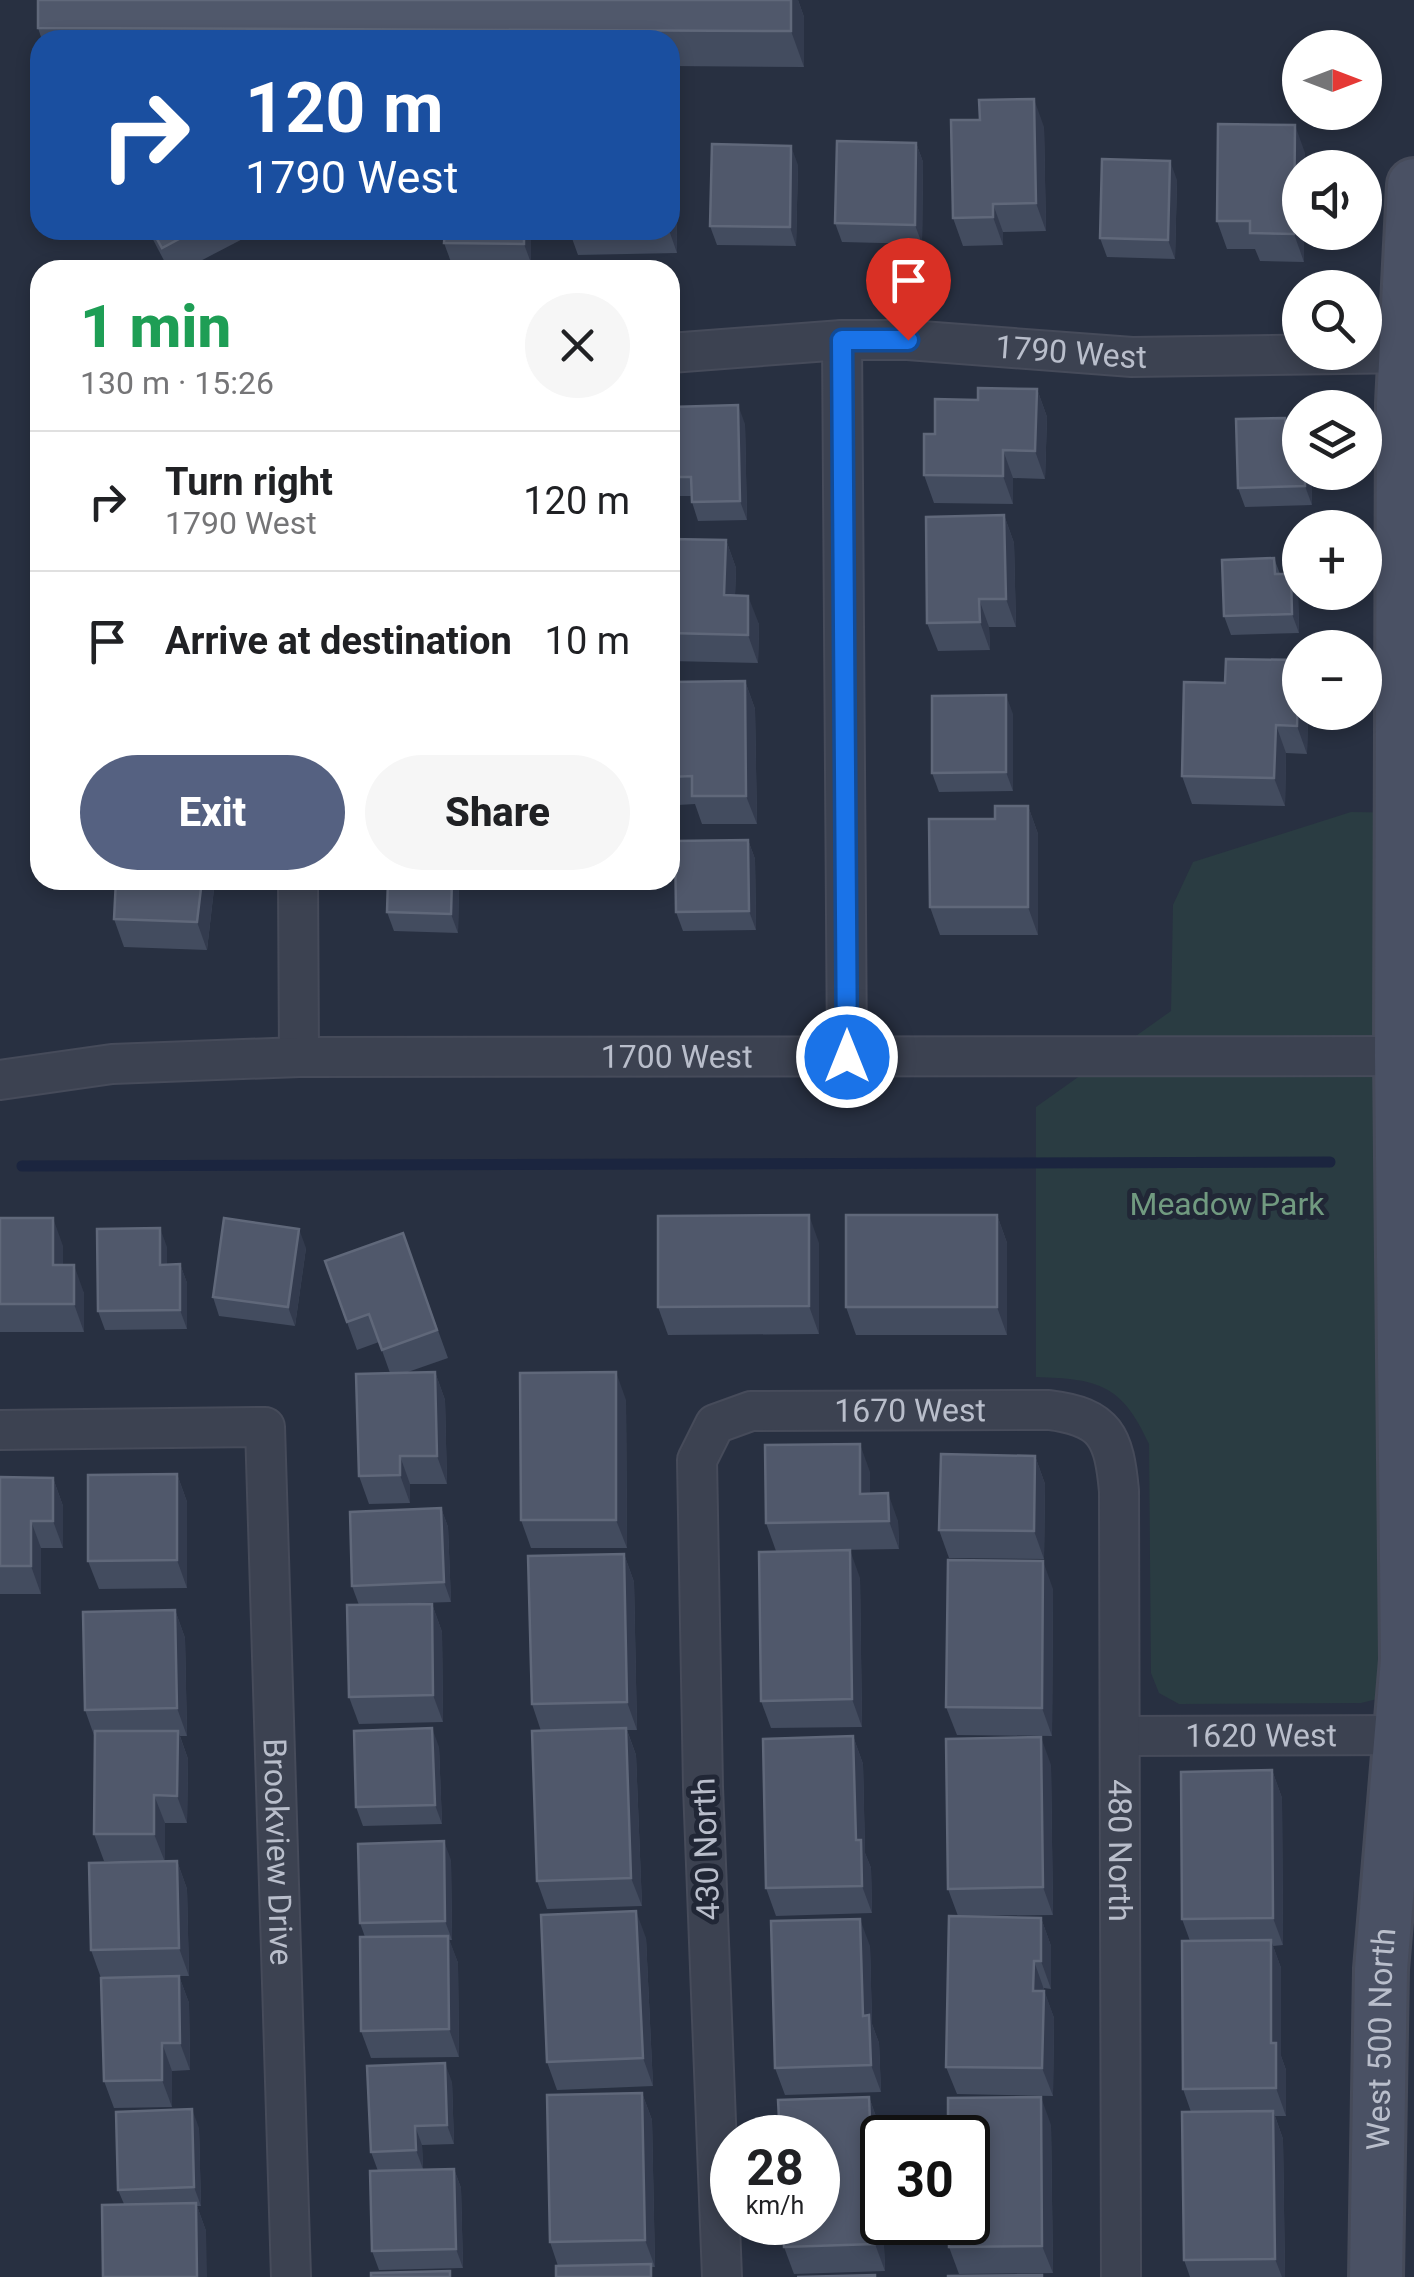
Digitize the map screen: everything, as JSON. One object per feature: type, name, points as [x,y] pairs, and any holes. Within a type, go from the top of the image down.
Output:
[{"type":"street","name":"West 500 North","points":[[1376,2277],[1380,1970],[1408,1660],[1410,353],[1414,185]]},
{"type":"street","name":"1790 West","points":[[680,352],[842,340],[908,340],[1132,356],[1410,353]]},
{"type":"street","points":[[842,340],[847,1057]]},
{"type":"street","points":[[298,890],[299,1056]]},
{"type":"street","name":"1700 West","points":[[0,1080],[112,1064],[299,1056],[1408,1056]]},
{"type":"street","name":"1670 West","points":[[715,1424],[751,1410],[1049,1410],[1076,1414],[1104,1428]]},
{"type":"street","name":"430 North","points":[[715,1424],[697,1460],[703,1787],[722,2277]]},
{"type":"street","name":"Brookview Drive","points":[[0,1430],[265,1427],[290,2277]]},
{"type":"street","name":"480 North","points":[[1104,1428],[1116,1458],[1119,1491],[1121,2277]]},
{"type":"street","name":"1620 West","points":[[1121,1736],[1403,1736]]},
{"type":"green space","name":"Meadow Park","points":[[1351,812],[1414,813],[1414,1690],[1361,1703],[1179,1704],[1159,1693],[1151,1673],[1149,1444],[1129,1409],[1106,1389],[1076,1380],[1036,1377],[1036,1107],[1171,1011],[1173,905],[1193,862]]},
{"type":"building","points":[[38,0],[791,0],[791,31],[38,28]]},
{"type":"building","points":[[1034,99],[1036,203],[993,204],[993,217],[953,218],[951,120],[980,120],[979,100]]},
{"type":"building","points":[[1218,124],[1282,125],[1282,130],[1295,130],[1295,150],[1282,150],[1282,234],[1250,233],[1250,221],[1217,221]]},
{"type":"building","points":[[837,141],[916,143],[915,225],[835,223]]},
{"type":"building","points":[[712,144],[791,146],[790,227],[710,226]]},
{"type":"building","points":[[1102,159],[1170,161],[1168,240],[1100,238]]},
{"type":"building","points":[[158,240],[177,240],[162,248]]},
{"type":"building","points":[[444,240],[524,240],[524,244],[444,243]]},
{"type":"building","points":[[978,388],[1037,389],[1035,451],[1003,450],[1003,476],[924,475],[924,434],[935,434],[935,399],[978,400]]},
{"type":"building","points":[[738,405],[740,501],[692,502],[691,477],[680,477],[680,407]]},
{"type":"building","points":[[1282,418],[1282,487],[1238,488],[1236,419]]},
{"type":"building","points":[[1004,515],[1006,599],[979,599],[980,622],[927,623],[926,517]]},
{"type":"building","points":[[680,539],[726,540],[724,595],[748,596],[748,635],[680,633]]},
{"type":"building","points":[[1274,558],[1275,574],[1282,574],[1282,610],[1292,610],[1292,614],[1224,616],[1222,560]]},
{"type":"building","points":[[1226,659],[1282,660],[1282,725],[1276,725],[1274,778],[1182,776],[1184,682],[1225,683]]},
{"type":"building","points":[[745,681],[746,796],[692,796],[692,776],[680,777],[680,682]]},
{"type":"building","points":[[1006,695],[1006,772],[932,773],[932,696]]},
{"type":"building","points":[[995,806],[1028,806],[1028,907],[930,907],[929,819],[995,819]]},
{"type":"building","points":[[748,840],[749,911],[676,912],[680,841]]},
{"type":"building","points":[[115,890],[201,890],[197,922],[114,919]]},
{"type":"building","points":[[388,890],[452,890],[451,914],[387,912]]},
{"type":"building","points":[[809,1215],[809,1306],[658,1307],[658,1216]]},
{"type":"building","points":[[846,1215],[997,1215],[997,1307],[846,1307]]},
{"type":"building","points":[[0,1218],[53,1218],[53,1265],[74,1265],[74,1304],[0,1304]]},
{"type":"building","points":[[224,1218],[299,1229],[288,1307],[213,1297]]},
{"type":"building","points":[[160,1228],[160,1265],[180,1264],[180,1310],[98,1311],[97,1229]]},
{"type":"building","points":[[403,1233],[437,1330],[382,1350],[369,1314],[347,1322],[325,1261]]},
{"type":"building","points":[[435,1372],[437,1456],[400,1456],[400,1475],[359,1476],[356,1374]]},
{"type":"building","points":[[616,1372],[616,1520],[521,1520],[520,1373]]},
{"type":"building","points":[[860,1444],[860,1494],[888,1493],[889,1521],[766,1523],[765,1445]]},
{"type":"building","points":[[941,1454],[1035,1456],[1034,1531],[939,1530]]},
{"type":"building","points":[[177,1474],[177,1560],[88,1561],[88,1475]]},
{"type":"building","points":[[0,1477],[53,1478],[53,1521],[31,1521],[31,1566],[0,1566]]},
{"type":"building","points":[[441,1508],[444,1582],[352,1586],[350,1512]]},
{"type":"building","points":[[850,1550],[852,1699],[761,1701],[759,1552]]},
{"type":"building","points":[[624,1554],[627,1702],[532,1704],[528,1556]]},
{"type":"building","points":[[948,1560],[1043,1561],[1042,1708],[946,1707]]},
{"type":"building","points":[[432,1604],[433,1695],[349,1697],[347,1605]]},
{"type":"building","points":[[175,1610],[177,1708],[85,1710],[83,1612]]},
{"type":"building","points":[[432,1728],[435,1805],[356,1807],[354,1731]]},
{"type":"building","points":[[626,1728],[631,1878],[537,1881],[532,1731]]},
{"type":"building","points":[[95,1731],[178,1731],[177,1796],[154,1795],[154,1834],[94,1834]]},
{"type":"building","points":[[853,1736],[856,1840],[861,1840],[862,1886],[766,1888],[763,1739]]},
{"type":"building","points":[[1041,1737],[1043,1887],[948,1889],[946,1739]]},
{"type":"building","points":[[1272,1770],[1273,1918],[1182,1919],[1181,1772]]},
{"type":"building","points":[[444,1841],[445,1921],[360,1923],[358,1844]]},
{"type":"building","points":[[177,1861],[179,1948],[91,1950],[89,1863]]},
{"type":"building","points":[[636,1911],[643,2058],[547,2062],[541,1915]]},
{"type":"building","points":[[949,1916],[1041,1918],[1041,1961],[1034,1961],[1033,1991],[1044,1991],[1042,2068],[946,2067]]},
{"type":"building","points":[[860,1919],[863,2016],[869,2015],[871,2065],[775,2068],[771,1921]]},
{"type":"building","points":[[448,1936],[449,2029],[361,2031],[360,1937]]},
{"type":"building","points":[[1271,1940],[1271,2043],[1276,2043],[1276,2088],[1183,2089],[1182,1941]]},
{"type":"building","points":[[179,1976],[180,2043],[162,2043],[162,2080],[104,2081],[101,1978]]},
{"type":"building","points":[[445,2063],[447,2125],[415,2126],[416,2150],[371,2152],[367,2066]]},
{"type":"building","points":[[642,2093],[645,2240],[550,2242],[547,2095]]},
{"type":"building","points":[[869,2097],[870,2115],[860,2115],[860,2244],[784,2247],[840,2245],[840,2115],[779,2115],[778,2100]]},
{"type":"building","points":[[1041,2097],[1042,2246],[949,2247],[990,2245],[990,2115],[948,2115],[948,2098]]},
{"type":"building","points":[[192,2109],[194,2187],[118,2190],[116,2112]]},
{"type":"building","points":[[1273,2111],[1275,2259],[1184,2260],[1182,2112]]},
{"type":"building","points":[[454,2169],[456,2249],[372,2251],[370,2171]]},
{"type":"building","points":[[196,2203],[197,2277],[103,2277],[102,2205]]},
{"type":"building","points":[[651,2264],[651,2277],[556,2277],[556,2266]]},
{"type":"building","points":[[450,2271],[450,2277],[371,2277],[371,2273]]},
{"type":"building","points":[[875,2275],[875,2277],[797,2277]]},
{"type":"building","points":[[948,2276],[1042,2277],[948,2277]]},
{"type":"waterway","points":[[22,1166],[1330,1162]]},
{"type":"route","points":[[847,1057],[842,340],[908,340]]}]
